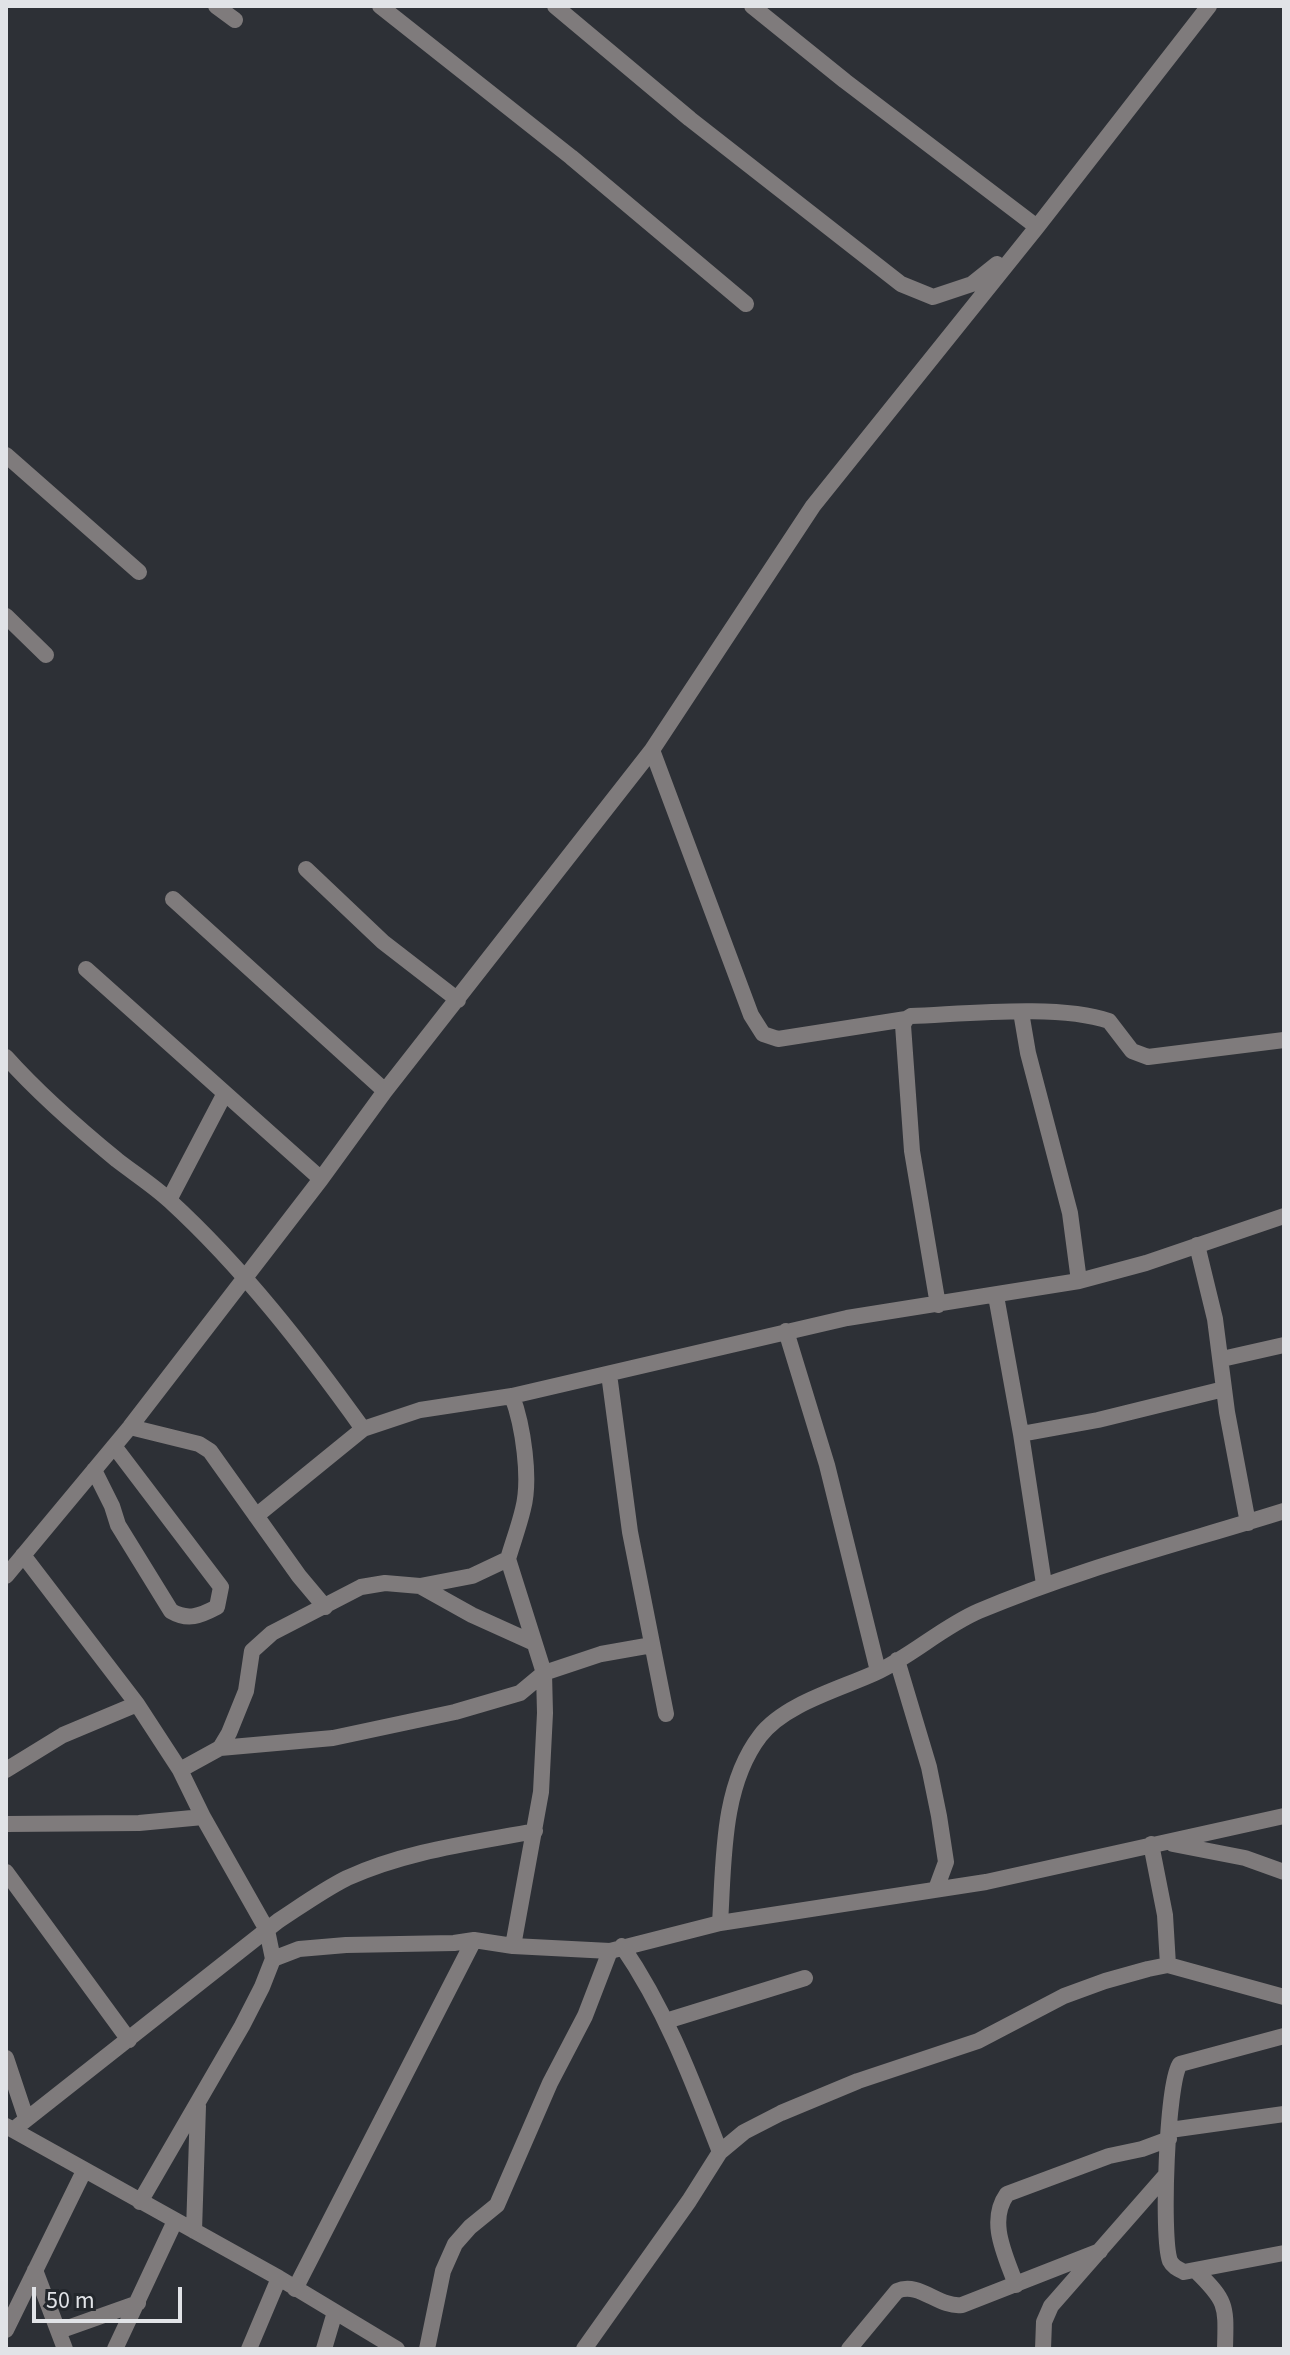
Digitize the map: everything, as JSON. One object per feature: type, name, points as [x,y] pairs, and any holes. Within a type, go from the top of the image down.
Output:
[{"type":"street","points":[[216,6],[235,20]]},
{"type":"street","points":[[380,6],[571,157],[746,304]]},
{"type":"street","points":[[555,6],[811,216],[901,284],[924,295],[933,297],[972,284],[985,276],[1037,227]]},
{"type":"street","points":[[752,6],[1037,227]]},
{"type":"street","points":[[6,1576],[130,1427],[385,1091],[652,750],[813,506],[1209,6]]},
{"type":"street","points":[[6,455],[139,572]]},
{"type":"street","points":[[6,616],[46,655]]},
{"type":"street","points":[[652,750],[745,1001],[763,1034],[778,1039],[911,1016],[1021,1012],[1079,1014],[1109,1021],[1132,1051],[1148,1057],[1284,1040]]},
{"type":"street","points":[[306,869],[383,942],[458,1000]]},
{"type":"street","points":[[173,899],[385,1091]]},
{"type":"street","points":[[86,969],[321,1179]]},
{"type":"street","points":[[1021,1012],[1033,1073],[1070,1213],[1079,1281]]},
{"type":"street","points":[[906,1019],[903,1038],[912,1151],[938,1305]]},
{"type":"street","points":[[6,1057],[33,1087],[118,1161],[169,1200],[245,1279],[363,1429]]},
{"type":"street","points":[[169,1200],[225,1093]]},
{"type":"street","points":[[256,1516],[363,1429],[420,1410],[512,1396],[847,1318],[1079,1281],[1146,1263],[1284,1216]]},
{"type":"street","points":[[1197,1245],[1222,1359],[1224,1389],[1248,1523]]},
{"type":"street","points":[[996,1296],[1044,1584]]},
{"type":"street","points":[[786,1331],[827,1465],[878,1671]]},
{"type":"street","points":[[1222,1359],[1284,1345]]},
{"type":"street","points":[[609,1374],[630,1532],[666,1714]]},
{"type":"street","points":[[1021,1434],[1098,1420],[1224,1389]]},
{"type":"street","points":[[512,1396],[523,1437],[525,1497],[508,1559],[544,1673],[545,1751],[535,1831],[513,1946]]},
{"type":"street","points":[[130,1427],[205,1447],[325,1607]]},
{"type":"street","points":[[94,1470],[118,1525],[171,1611],[193,1618],[217,1607],[221,1587],[114,1446]]},
{"type":"street","points":[[720,1923],[728,1812],[735,1789],[761,1734],[787,1713],[878,1671],[953,1624],[1044,1584],[1284,1511]]},
{"type":"street","points":[[23,1555],[137,1704],[180,1770],[267,1930],[273,1959],[262,1987],[199,2104],[140,2202]]},
{"type":"street","points":[[220,1748],[246,1691],[252,1651],[272,1633],[361,1587],[385,1583],[420,1586],[472,1576],[508,1559]]},
{"type":"street","points":[[420,1586],[472,1615],[534,1643]]},
{"type":"street","points":[[180,1770],[220,1748],[333,1738],[455,1712],[520,1693],[544,1673],[601,1654],[652,1645]]},
{"type":"street","points":[[897,1660],[929,1767],[939,1816],[946,1862],[936,1889]]},
{"type":"street","points":[[6,1770],[63,1735],[137,1704]]},
{"type":"street","points":[[273,1959],[299,1949],[474,1940],[513,1946],[616,1948],[720,1923],[1016,1876],[1284,1816]]},
{"type":"street","points":[[6,1824],[139,1823],[203,1817]]},
{"type":"street","points":[[397,2349],[279,2278],[9,2128],[129,2040],[316,1895],[375,1867],[429,1851],[535,1831]]},
{"type":"street","points":[[1151,1844],[1177,1844],[1218,1852],[1263,1863],[1284,1872]]},
{"type":"street","points":[[1151,1844],[1165,1915],[1168,1965]]},
{"type":"street","points":[[6,1872],[129,2040]]},
{"type":"street","points":[[295,2289],[474,1940]]},
{"type":"street","points":[[616,1948],[648,1983],[700,2096],[720,2152]]},
{"type":"street","points":[[427,2349],[443,2271],[455,2244],[497,2205],[550,2083],[616,1948]]},
{"type":"street","points":[[584,2349],[720,2152],[744,2132],[781,2113],[858,2081],[978,2041],[1078,1991],[1168,1965],[1284,1997]]},
{"type":"street","points":[[666,2021],[805,1978]]},
{"type":"street","points":[[1284,2036],[1180,2064],[1174,2074],[1165,2176],[1165,2227],[1171,2261],[1180,2270],[1196,2271],[1284,2253]]},
{"type":"street","points":[[6,2058],[26,2118]]},
{"type":"street","points":[[194,2231],[199,2104]]},
{"type":"street","points":[[1016,2285],[998,2230],[997,2213],[1007,2194],[1109,2156],[1142,2149],[1170,2134],[1284,2114]]},
{"type":"street","points":[[6,2330],[84,2171]]},
{"type":"street","points":[[1043,2349],[1044,2322],[1051,2306],[1165,2176]]},
{"type":"street","points":[[115,2349],[175,2221]]},
{"type":"street","points":[[849,2349],[897,2291],[903,2288],[953,2306],[1016,2285],[1100,2251]]},
{"type":"street","points":[[35,2270],[65,2349]]},
{"type":"street","points":[[1196,2271],[1219,2293],[1224,2304],[1225,2349]]},
{"type":"street","points":[[249,2349],[279,2278]]},
{"type":"street","points":[[59,2331],[138,2303]]},
{"type":"street","points":[[324,2349],[335,2312]]}]
